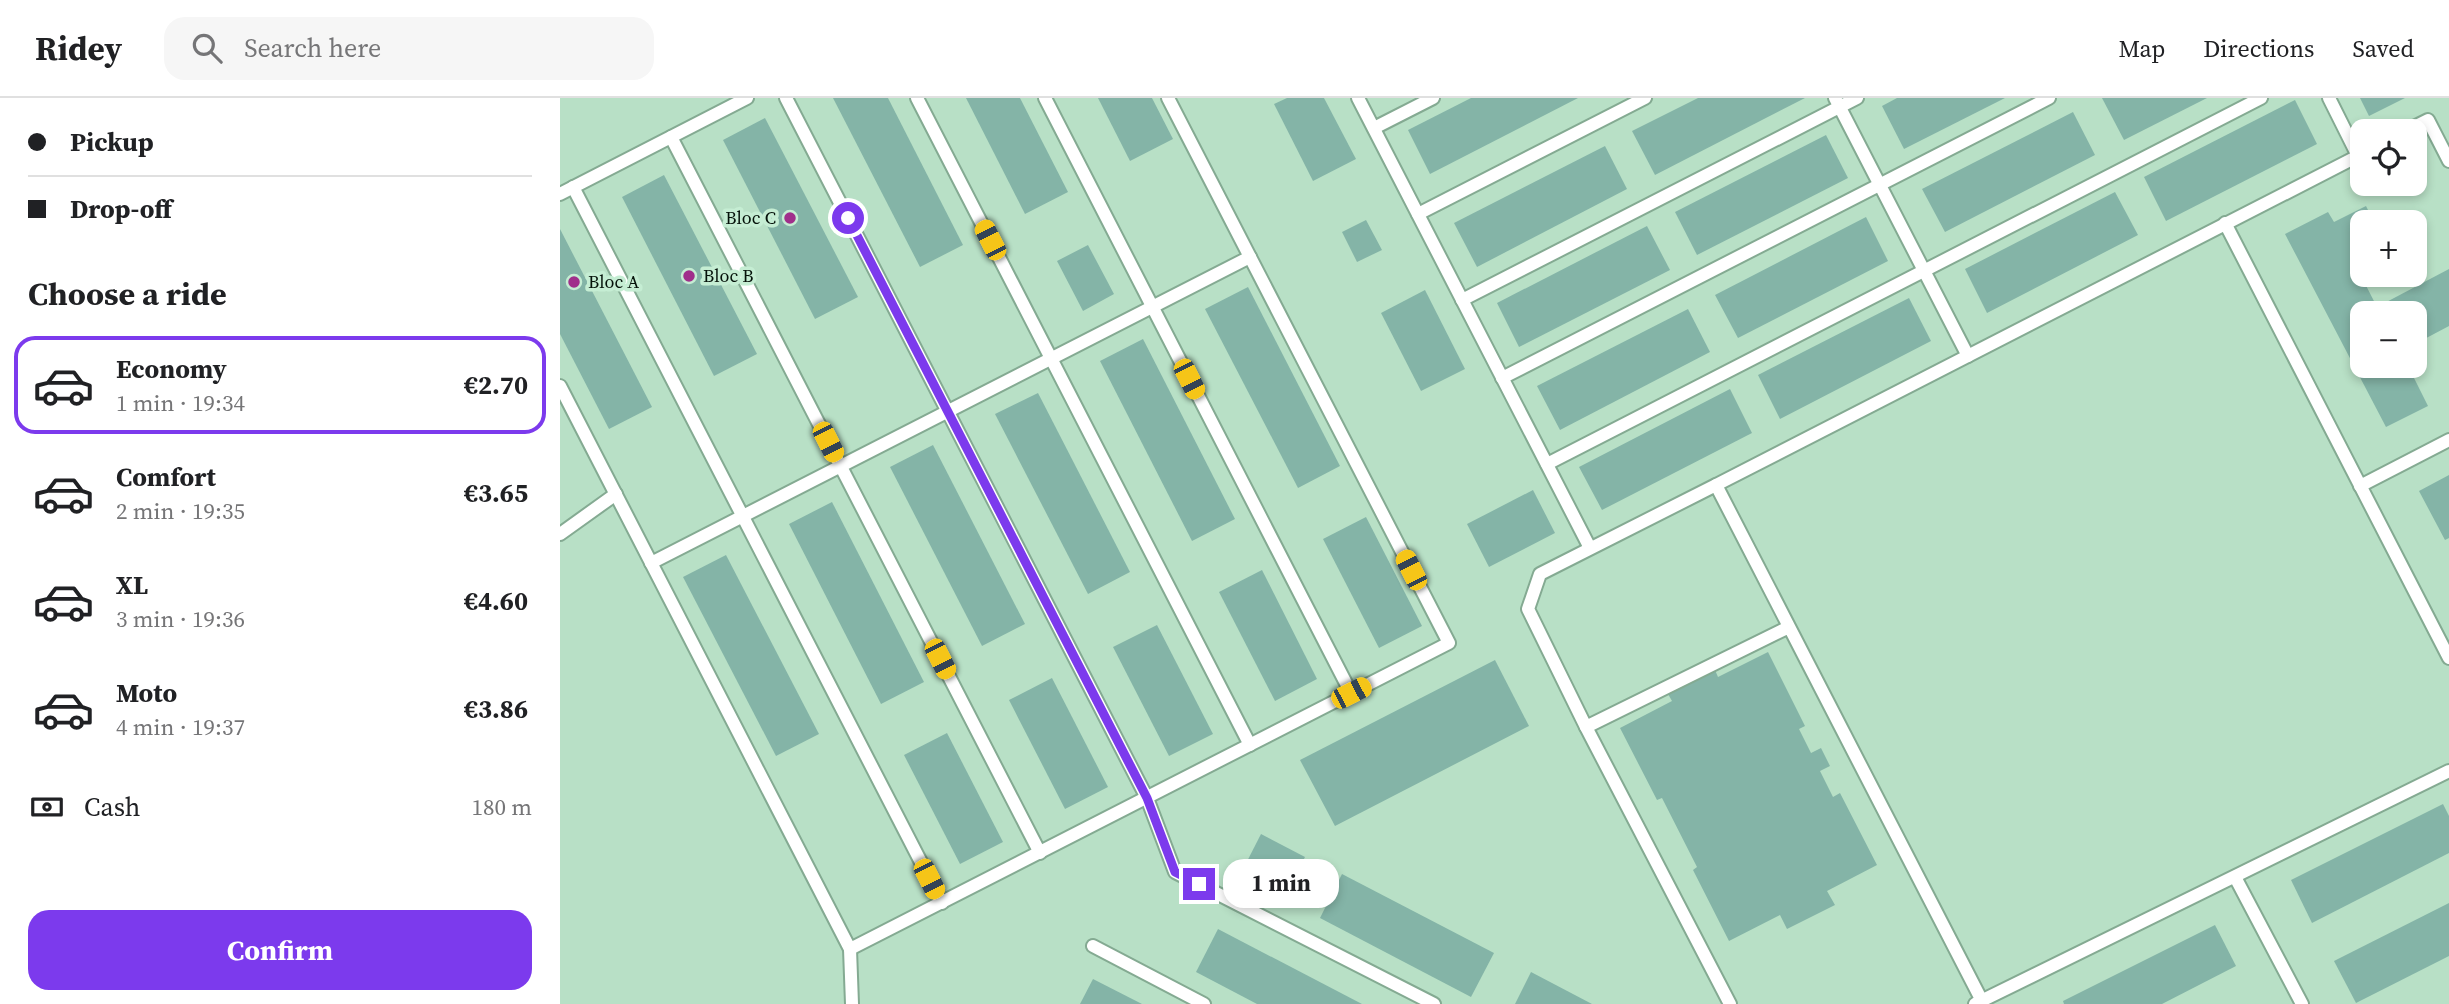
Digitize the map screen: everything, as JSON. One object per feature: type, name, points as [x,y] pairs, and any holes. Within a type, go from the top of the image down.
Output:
[{"type":"lane","points":[[560,194],[747,98]]},
{"type":"lane","points":[[786,98],[1147,798],[1175,872],[1434,1004]]},
{"type":"lane","points":[[917,98],[1250,745]]},
{"type":"lane","points":[[1045,98],[1351,693]]},
{"type":"lane","points":[[850,949],[1449,643],[1168,98]]},
{"type":"lane","points":[[1358,98],[1590,548]]},
{"type":"lane","points":[[1374,128],[1433,98]]},
{"type":"lane","points":[[1418,215],[1646,98]]},
{"type":"lane","points":[[1462,300],[1837,102],[1857,98]]},
{"type":"lane","points":[[1502,378],[2049,98]]},
{"type":"lane","points":[[1547,464],[2261,98]]},
{"type":"lane","points":[[2329,98],[2350,137]]},
{"type":"lane","points":[[1837,102],[1968,356]]},
{"type":"lane","points":[[2427,120],[2449,160]]},
{"type":"lane","points":[[671,137],[1040,853]]},
{"type":"lane","points":[[1730,1004],[1528,609],[1539,574],[2350,160]]},
{"type":"lane","points":[[573,187],[942,903]]},
{"type":"lane","points":[[2225,223],[2449,658]]},
{"type":"lane","points":[[651,563],[1250,257]]},
{"type":"lane","points":[[560,386],[850,949],[852,1004]]},
{"type":"lane","points":[[2360,486],[2449,440]]},
{"type":"lane","points":[[1716,485],[1978,1002],[2449,771]]},
{"type":"lane","points":[[560,534],[616,494]]},
{"type":"lane","points":[[1586,727],[1790,627]]},
{"type":"lane","points":[[2235,877],[2302,1004]]},
{"type":"lane","points":[[1093,946],[1204,1004]]},
{"type":"building","points":[[833,98],[888,98],[963,245],[920,267]]},
{"type":"building","points":[[966,98],[1020,98],[1068,192],[1025,214]]},
{"type":"building","points":[[1098,98],[1152,98],[1173,139],[1130,161]]},
{"type":"building","points":[[1287,98],[1324,98],[1356,159],[1313,181],[1274,104]]},
{"type":"building","points":[[1471,98],[1578,98],[1430,174],[1408,130]]},
{"type":"building","points":[[1698,98],[1805,98],[1655,175],[1632,131]]},
{"type":"building","points":[[1897,98],[2005,98],[1904,149],[1882,106]]},
{"type":"building","points":[[2102,98],[2207,98],[2124,140]]},
{"type":"building","points":[[2360,98],[2405,98],[2369,116]]},
{"type":"building","points":[[2295,100],[2317,144],[2166,221],[2144,177]]},
{"type":"building","points":[[2073,112],[2095,155],[1945,232],[1922,189]]},
{"type":"building","name":"Bloc C","points":[[765,118],[858,297],[815,319],[723,140]]},
{"type":"building","points":[[1826,135],[1848,178],[1697,255],[1675,212]]},
{"type":"building","points":[[1605,146],[1627,189],[1477,267],[1454,223]]},
{"type":"building","name":"Bloc B","points":[[664,175],[757,354],[714,376],[622,197]]},
{"type":"building","points":[[2115,192],[2138,235],[1987,313],[1965,269]]},
{"type":"building","points":[[2328,212],[2334,222],[2350,214],[2350,287],[2367,287],[2374,301],[2350,301],[2350,358],[2285,234]]},
{"type":"building","points":[[1866,217],[1888,261],[1738,338],[1715,295]]},
{"type":"building","points":[[1366,220],[1382,250],[1357,262],[1342,232]]},
{"type":"building","points":[[1647,226],[1670,270],[1519,347],[1497,303]]},
{"type":"building","name":"Bloc A","points":[[560,229],[652,407],[609,429],[560,334]]},
{"type":"building","points":[[1088,245],[1114,294],[1083,311],[1057,261]]},
{"type":"building","points":[[2449,269],[2449,326],[2427,338],[2427,301],[2388,301],[2415,287],[2427,287],[2427,281]]},
{"type":"building","points":[[1248,287],[1340,466],[1298,488],[1205,309]]},
{"type":"building","points":[[1425,290],[1465,369],[1421,391],[1381,313]]},
{"type":"building","points":[[1909,298],[1931,341],[1780,419],[1758,375]]},
{"type":"building","points":[[1688,309],[1710,352],[1560,430],[1537,386]]},
{"type":"building","points":[[1143,339],[1235,519],[1192,541],[1100,361]]},
{"type":"building","points":[[2360,378],[2414,378],[2428,406],[2386,427]]},
{"type":"building","points":[[1730,389],[1752,433],[1602,510],[1579,467]]},
{"type":"building","points":[[1038,393],[1130,572],[1088,594],[995,414]]},
{"type":"building","points":[[933,445],[1025,624],[982,646],[890,467]]},
{"type":"building","points":[[2449,475],[2449,538],[2445,540],[2419,491]]},
{"type":"building","points":[[1533,490],[1555,533],[1489,567],[1467,524]]},
{"type":"building","points":[[832,502],[924,682],[881,704],[789,524]]},
{"type":"building","points":[[1366,517],[1422,626],[1379,648],[1323,539]]},
{"type":"building","points":[[726,555],[819,734],[776,756],[683,577]]},
{"type":"building","points":[[1262,570],[1317,679],[1275,701],[1219,592]]},
{"type":"building","points":[[1157,625],[1213,734],[1169,756],[1113,647]]},
{"type":"building","points":[[1768,652],[1805,726],[1799,729],[1811,753],[1821,748],[1830,766],[1820,771],[1833,797],[1840,793],[1877,865],[1827,891],[1835,905],[1787,929],[1780,915],[1729,941],[1693,870],[1697,867],[1662,798],[1657,800],[1620,728],[1672,701],[1668,694],[1715,670],[1718,677]]},
{"type":"building","points":[[1495,660],[1529,726],[1335,826],[1300,760]]},
{"type":"building","points":[[1052,678],[1108,787],[1065,809],[1009,700]]},
{"type":"building","points":[[947,733],[1003,842],[960,864],[904,755]]},
{"type":"building","points":[[2443,804],[2449,816],[2449,853],[2312,923],[2291,880]]},
{"type":"building","points":[[1261,834],[1305,857],[1283,899],[1239,877]]},
{"type":"building","points":[[1342,874],[1494,953],[1471,997],[1320,918]]},
{"type":"building","points":[[2449,903],[2449,956],[2356,1003],[2334,961]]},
{"type":"building","points":[[2215,925],[2236,966],[2162,1004],[2064,1004],[2063,1001]]},
{"type":"building","points":[[1218,929],[1362,1004],[1257,1004],[1196,972]]},
{"type":"building","points":[[1531,972],[1592,1004],[1515,1004]]},
{"type":"building","points":[[1093,979],[1142,1004],[1080,1004]]},
{"type":"place","name":"Bloc C","points":[[790,218]]},
{"type":"place","name":"Bloc B","points":[[689,276]]},
{"type":"place","name":"Bloc A","points":[[574,282]]},
{"type":"route","points":[[848,218],[1147,798],[1175,872],[1199,884]]}]
